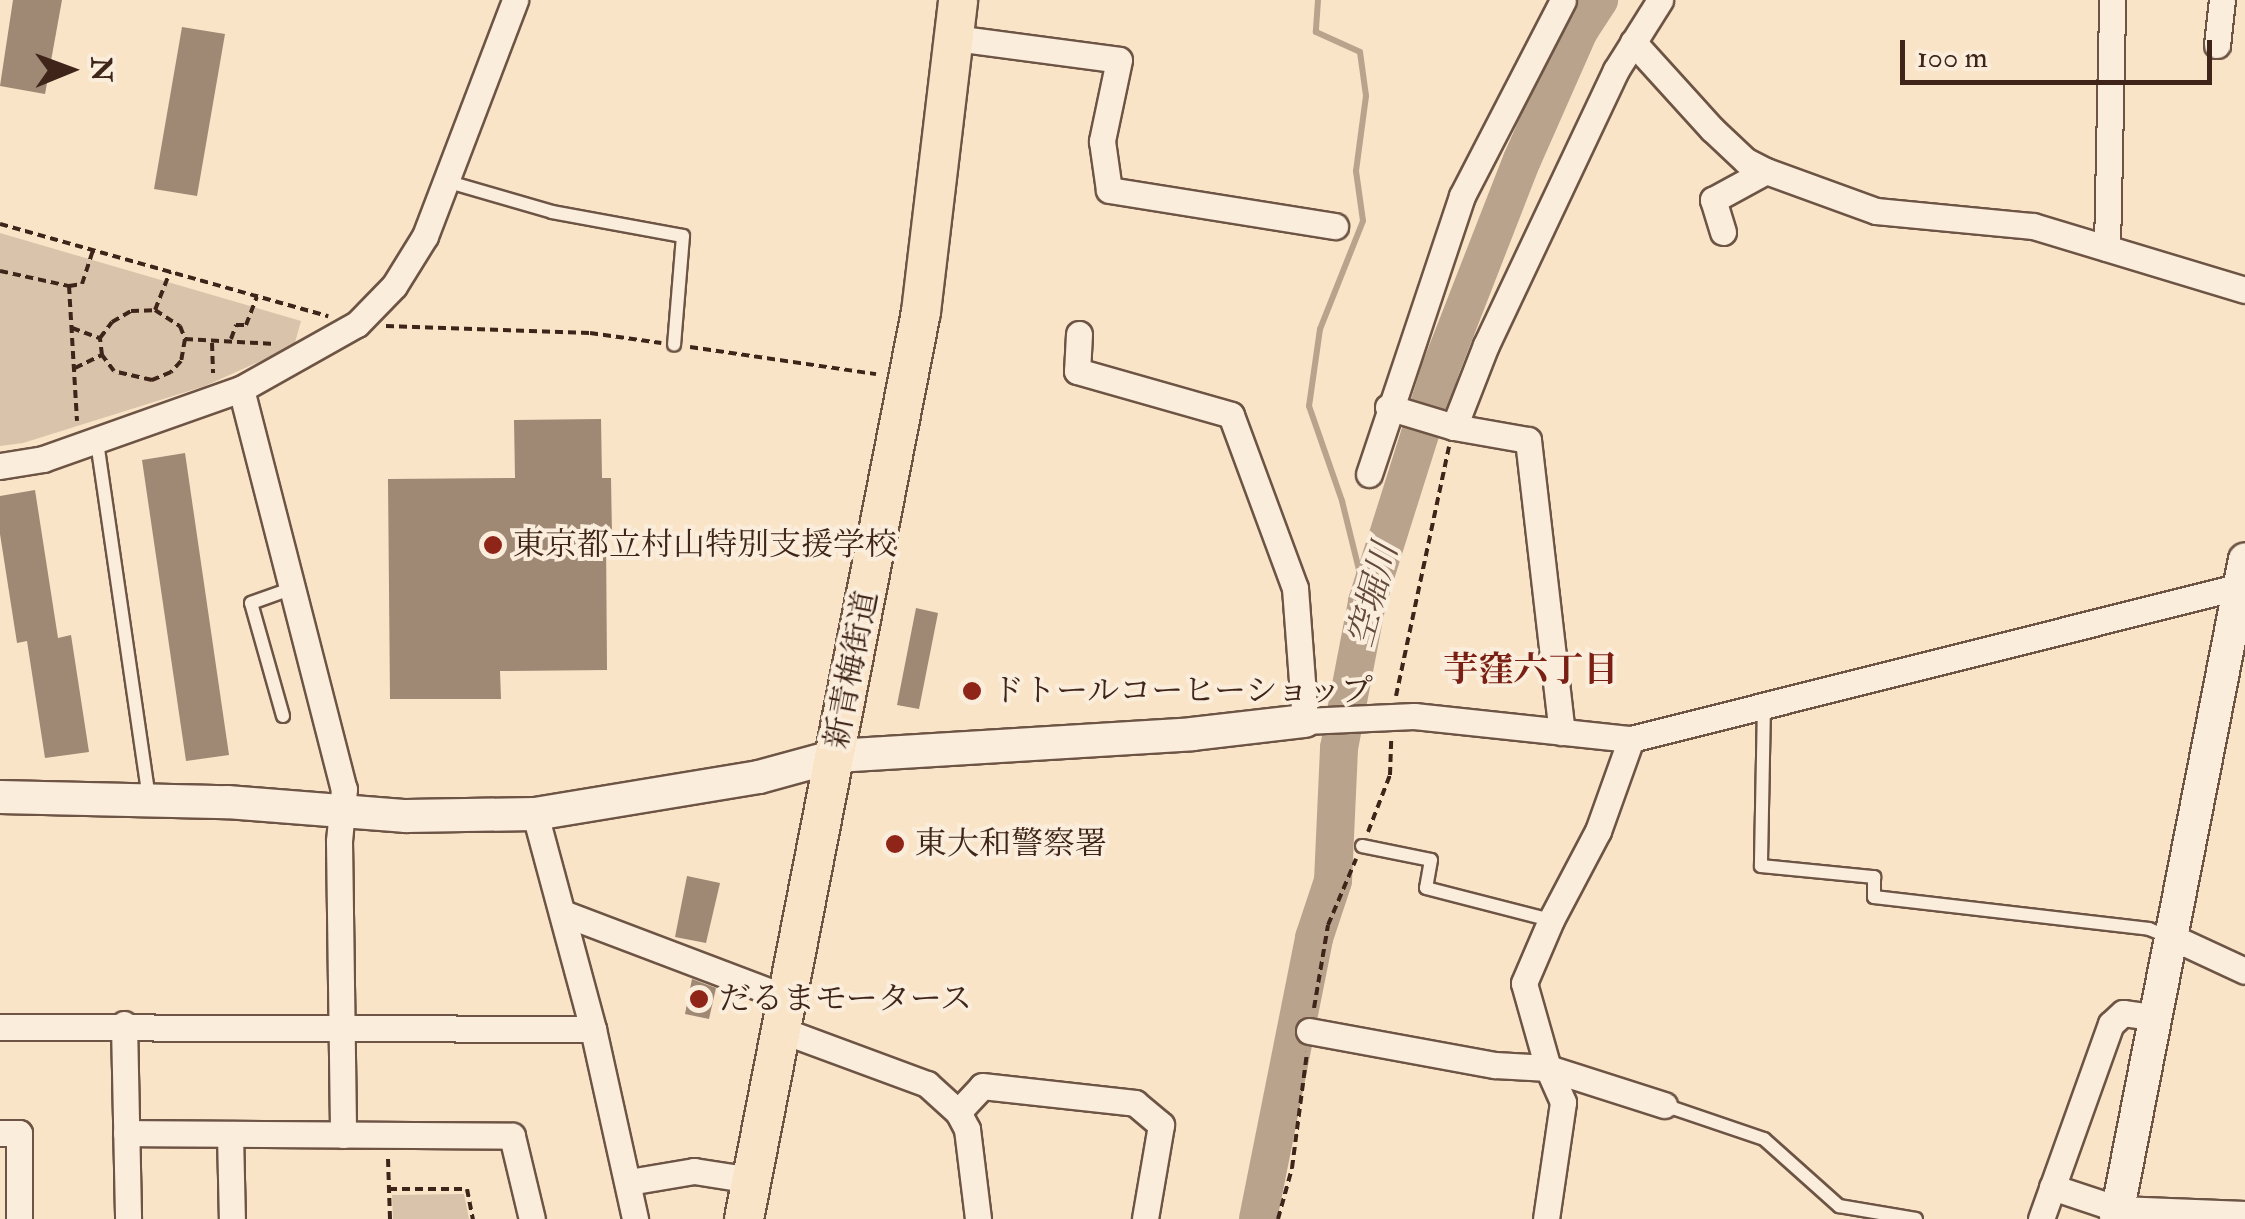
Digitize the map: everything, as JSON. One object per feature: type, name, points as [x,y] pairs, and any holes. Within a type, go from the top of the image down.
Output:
[{"type":"main road","name":"新青梅街道","points":[[744,1219],[921,312],[958,0]]},
{"type":"street","points":[[0,466],[42,459],[87,434],[241,390],[357,324],[412,259],[449,182],[515,0]]},
{"type":"street","points":[[1369,474],[1388,407],[1462,196],[1564,0]]},
{"type":"street","points":[[1454,427],[1494,328],[1633,42],[1660,0]]},
{"type":"street","points":[[2107,248],[2112,0]]},
{"type":"street","points":[[2217,46],[2222,0]]},
{"type":"street","points":[[955,38],[1120,60],[1102,142],[1109,190],[1334,226]]},
{"type":"street","points":[[1633,42],[1746,161],[1766,171],[1876,211],[2032,226],[2245,290]]},
{"type":"street","points":[[1723,232],[1713,200],[1766,171]]},
{"type":"street","points":[[1079,334],[1077,371],[1231,415],[1295,588],[1296,645],[1315,720]]},
{"type":"street","points":[[241,390],[344,789],[340,1025],[343,1135]]},
{"type":"street","points":[[1388,407],[1454,427],[1528,440],[1562,732]]},
{"type":"street","points":[[0,797],[149,799],[451,817],[535,814],[759,777],[836,756],[1192,734],[1315,720],[1389,717],[1631,738],[2243,577],[2236,658],[2117,1214]]},
{"type":"street","points":[[1546,1219],[1564,1102],[1548,1068],[1524,984],[1551,920],[1598,831],[1631,738]]},
{"type":"street","points":[[535,814],[593,1028],[634,1219]]},
{"type":"street","points":[[563,913],[926,1084],[958,1112],[967,1129],[978,1219]]},
{"type":"street","points":[[2174,938],[2245,970]]},
{"type":"street","points":[[2042,1219],[2111,1024],[2123,1012],[2156,1018]]},
{"type":"street","points":[[124,1024],[128,1219]]},
{"type":"street","points":[[0,1028],[124,1024],[593,1028]]},
{"type":"street","points":[[1310,1031],[1495,1065],[1548,1068],[1664,1105]]},
{"type":"street","points":[[958,1112],[982,1086],[1135,1103],[1161,1125],[1144,1219]]},
{"type":"street","points":[[0,1134],[19,1133],[19,1219]]},
{"type":"street","points":[[126,1133],[512,1136],[532,1219]]},
{"type":"street","points":[[230,1134],[232,1219]]},
{"type":"street","points":[[629,1182],[694,1171],[752,1180]]},
{"type":"street","points":[[2052,1187],[2117,1214],[2245,1214]]},
{"type":"lane","points":[[449,182],[552,212],[683,236],[674,344]]},
{"type":"lane","points":[[87,434],[149,799]]},
{"type":"lane","points":[[284,716],[251,603],[293,588]]},
{"type":"lane","points":[[1764,705],[1761,866],[1874,877],[1874,897],[2149,929],[2174,938]]},
{"type":"lane","points":[[1362,846],[1431,860],[1426,888],[1551,920]]},
{"type":"lane","points":[[1664,1105],[1764,1139],[1839,1206],[1916,1219]]},
{"type":"path","points":[[0,224],[357,324],[590,333],[876,374]]},
{"type":"path","points":[[0,271],[69,286],[82,284],[92,250]]},
{"type":"path","points":[[155,310],[170,271]]},
{"type":"path","points":[[69,286],[74,369],[87,434]]},
{"type":"path","points":[[231,339],[236,325],[246,325],[257,296]]},
{"type":"path","points":[[155,310],[180,326],[185,340],[181,361],[171,372],[152,380],[114,371],[102,355],[100,338],[112,322],[131,311],[155,310]]},
{"type":"path","points":[[72,328],[100,338]]},
{"type":"path","points":[[185,340],[278,344]]},
{"type":"path","points":[[212,341],[213,383]]},
{"type":"path","points":[[74,369],[102,355]]},
{"type":"path","points":[[1362,846],[1390,775],[1389,717],[1454,427]]},
{"type":"path","points":[[386,1135],[390,1219]]},
{"type":"path","points":[[389,1189],[467,1189],[473,1219]]},
{"type":"shaded area","points":[[0,233],[301,321],[294,346],[205,386],[23,443],[0,446]]},
{"type":"shaded area","points":[[464,1194],[469,1219],[393,1219],[392,1195]]},
{"type":"building","points":[[13,0],[62,0],[45,94],[0,86]]},
{"type":"building","points":[[182,27],[225,34],[197,196],[154,189]]},
{"type":"building","points":[[601,419],[602,478],[611,478],[612,536],[606,536],[607,670],[500,671],[501,699],[390,699],[388,479],[515,478],[514,420]]},
{"type":"building","points":[[185,453],[229,755],[186,761],[142,460]]},
{"type":"building","points":[[35,490],[58,638],[71,635],[89,752],[45,758],[27,641],[17,643],[0,534],[0,496]]},
{"type":"building","points":[[916,608],[938,613],[919,709],[897,705]]},
{"type":"building","points":[[687,876],[720,883],[706,943],[675,937]]},
{"type":"building","points":[[692,979],[716,988],[709,1019],[685,1014]]},
{"type":"waterway","points":[[1318,0],[1316,32],[1360,52],[1366,96],[1356,171],[1363,221],[1320,329],[1309,406],[1342,501],[1367,602]]},
{"type":"waterway","name":"空堀川","points":[[1258,1219],[1314,938],[1333,881],[1339,748],[1367,602],[1440,370],[1522,160],[1579,31],[1599,0]]},
{"type":"place","name":"東京都立村山特別支援学校","points":[[493,545]]},
{"type":"place","name":"ドトールコーヒーショップ","points":[[972,691]]},
{"type":"place","name":"東大和警察署","points":[[895,844]]},
{"type":"place","name":"だるまモータース","points":[[699,999]]},
{"type":"district","name":"芋窪六丁目","points":[[1531,670]]}]
